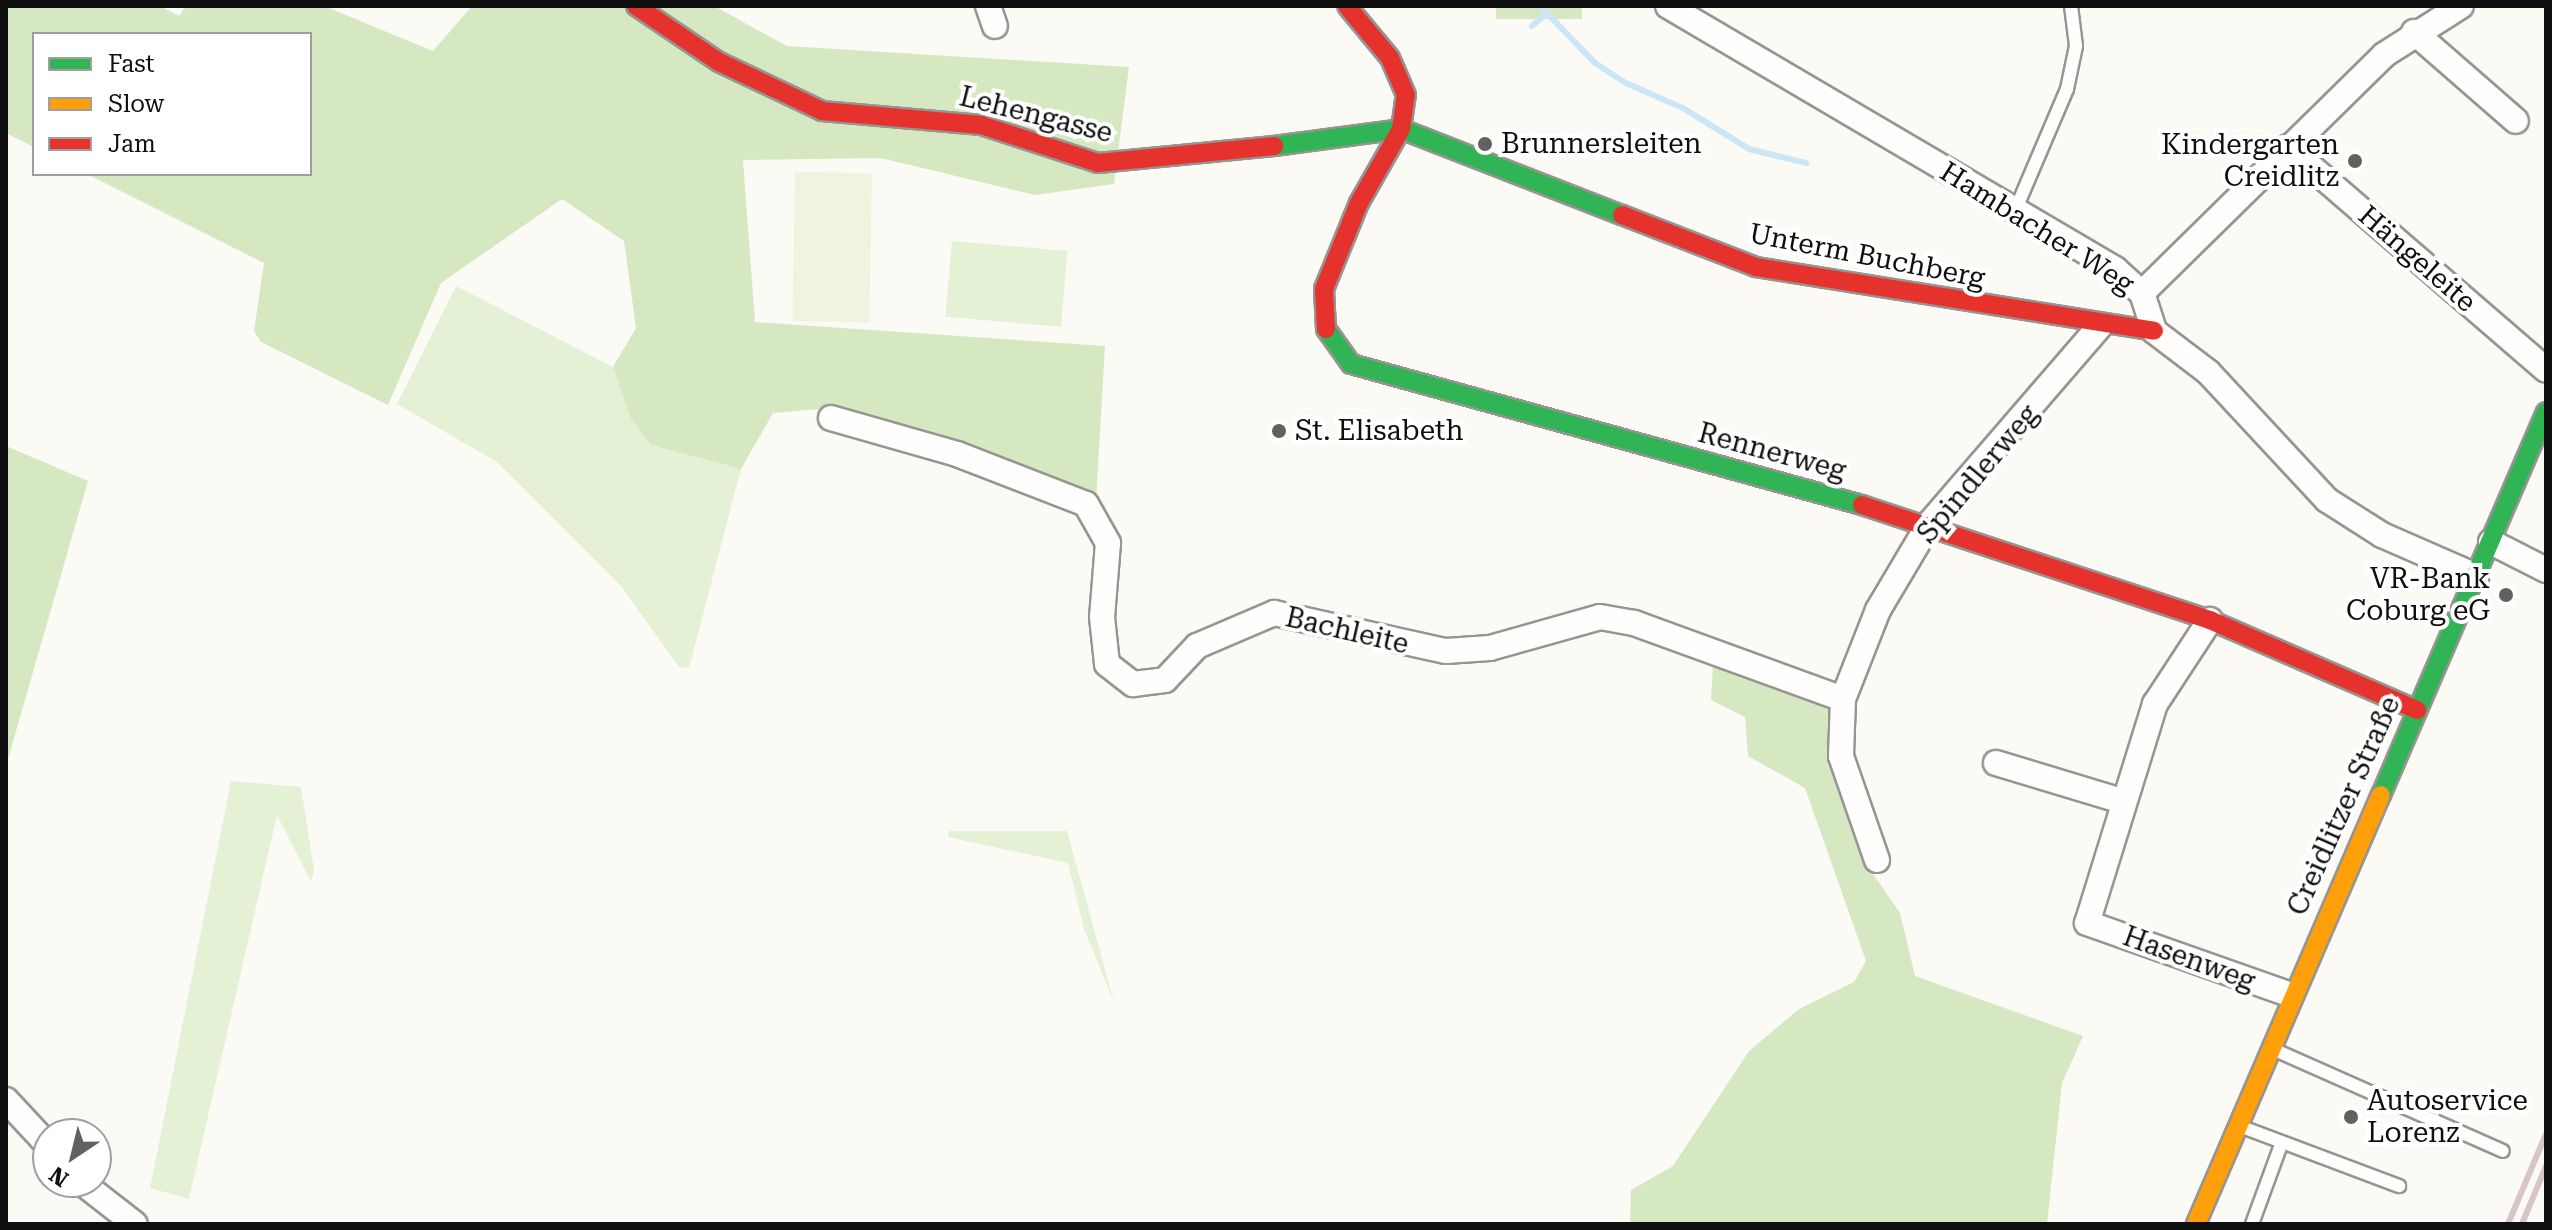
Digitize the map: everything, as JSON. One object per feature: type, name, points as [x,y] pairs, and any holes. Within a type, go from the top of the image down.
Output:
[{"type":"street","name":"Lehengasse","points":[[636,6],[719,62],[822,111],[981,125],[1098,163],[1135,165],[1401,129]]},
{"type":"street","points":[[1347,6],[1404,83],[1401,129]]},
{"type":"street","name":"Hambacher Weg","points":[[1668,6],[2015,211],[2142,293],[2154,331]]},
{"type":"street","points":[[2142,293],[2288,147],[2414,32],[2456,7]]},
{"type":"street","points":[[2414,32],[2516,121]]},
{"type":"street","name":"Unterm Buchberg","points":[[1401,129],[1756,267],[2100,326],[2154,331]]},
{"type":"street","name":"Rennerweg","points":[[1401,129],[1359,203],[1324,289],[1322,322],[1340,357],[1929,524],[2210,620],[2417,710]]},
{"type":"street","name":"Hängeleite","points":[[2288,147],[2546,370]]},
{"type":"street","name":"Spindlerweg","points":[[1877,860],[1844,778],[1843,699],[1878,610],[1929,524],[2100,326]]},
{"type":"street","points":[[2154,331],[2208,372],[2327,500],[2382,535],[2476,576]]},
{"type":"street","name":"Creidlitzer Straße","points":[[2196,1224],[2268,1047],[2546,412]]},
{"type":"street","name":"Bachleite","points":[[831,418],[957,454],[1086,504],[1108,543],[1102,617],[1107,664],[1133,684],[1165,680],[1197,646],[1274,613],[1446,651],[1490,648],[1600,617],[1634,623],[1843,699]]},
{"type":"street","points":[[2491,542],[2546,570]]},
{"type":"street","points":[[1996,763],[2122,801],[2155,704],[2210,620]]},
{"type":"street","name":"Hasenweg","points":[[2122,801],[2087,923],[2291,995]]},
{"type":"street","points":[[6,1100],[32,1128]]},
{"type":"street","points":[[102,1198],[135,1224]]},
{"type":"lane","points":[[2015,211],[2067,89],[2076,46],[2071,6]]},
{"type":"lane","points":[[2268,1047],[2503,1151]]},
{"type":"lane","points":[[2235,1125],[2399,1186]]},
{"type":"lane","points":[[2252,1224],[2282,1142]]},
{"type":"green space","points":[[6,6],[160,6],[179,16],[186,6],[324,6],[433,51],[472,6],[714,6],[787,46],[1129,67],[1114,184],[1035,195],[881,158],[743,160],[755,322],[1105,346],[1096,501],[820,409],[773,413],[741,469],[651,445],[630,417],[613,367],[636,328],[624,241],[562,199],[441,283],[388,405],[261,342],[254,331],[264,263],[91,176],[312,176],[312,32],[32,32],[32,146],[6,133]]},
{"type":"green space","points":[[1496,6],[1582,6],[1582,19],[1496,19]]},
{"type":"green space","points":[[795,172],[872,173],[869,322],[792,321]]},
{"type":"green space","points":[[952,241],[1068,251],[1061,327],[945,317]]},
{"type":"green space","points":[[456,286],[613,367],[630,417],[651,445],[741,469],[689,668],[679,667],[621,586],[497,462],[397,404]]},
{"type":"green space","points":[[6,446],[88,481],[6,766]]},
{"type":"green space","points":[[1713,664],[1831,701],[1840,794],[1867,865],[1900,913],[1915,976],[2083,1036],[2062,1083],[2047,1224],[1630,1224],[1631,1190],[1673,1166],[1749,1051],[1799,1009],[1854,982],[1866,961],[1805,788],[1748,756],[1745,717],[1711,700]]},
{"type":"green space","points":[[231,781],[301,787],[314,870],[311,882],[277,815],[189,1199],[150,1188]]},
{"type":"green space","points":[[949,831],[1067,831],[1114,1002],[1084,929],[1068,863],[948,837]]},
{"type":"waterway","points":[[1540,6],[1595,63],[1626,83],[1683,108],[1749,149],[1806,163]]},
{"type":"waterway","points":[[1532,26],[1545,15]]},
{"type":"railway","points":[[2508,1224],[2546,1134]]},
{"type":"railway","points":[[2522,1224],[2546,1166]]},
{"type":"traffic: fast","points":[[1274,146],[1401,129],[1622,215]]},
{"type":"traffic: fast","points":[[1326,329],[1351,364],[1862,505]]},
{"type":"traffic: fast","points":[[2381,795],[2546,412]]},
{"type":"traffic: slow","points":[[2196,1224],[2381,795]]},
{"type":"traffic: jam","points":[[636,6],[719,62],[822,111],[981,125],[1098,163],[1274,146]]},
{"type":"traffic: jam","points":[[1326,329],[1324,289],[1359,203],[1401,129],[1406,95],[1390,58],[1347,6]]},
{"type":"traffic: jam","points":[[1622,215],[1756,267],[2154,331]]},
{"type":"traffic: jam","points":[[1862,505],[2210,620],[2417,710]]},
{"type":"place","name":"Brunnersleiten","points":[[1485,144]]},
{"type":"place","name":"Kindergarten Creidlitz","points":[[2355,161]]},
{"type":"place","name":"St. Elisabeth","points":[[1279,431]]},
{"type":"place","name":"VR-Bank Coburg eG","points":[[2506,595]]},
{"type":"place","name":"Autoservice Lorenz","points":[[2351,1117]]}]
